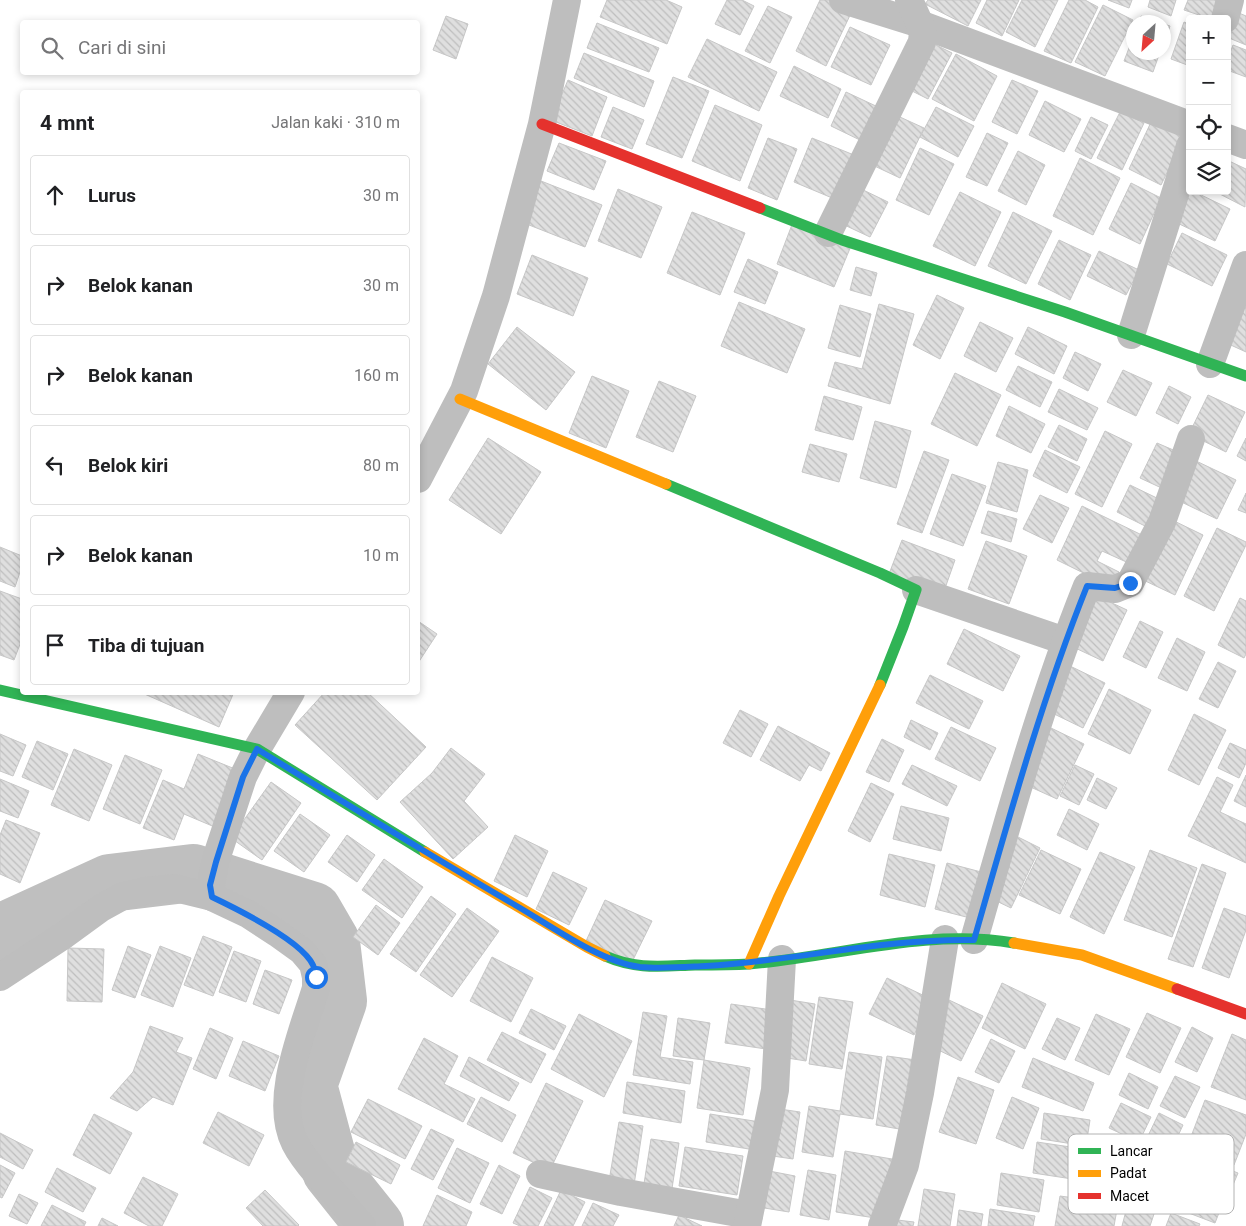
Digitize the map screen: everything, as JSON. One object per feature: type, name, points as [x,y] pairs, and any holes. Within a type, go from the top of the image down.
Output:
[{"type":"street","points":[[420,475],[460,399],[496,296],[542,124],[567,0]]},
{"type":"street","points":[[843,0],[915,12],[1186,123]]},
{"type":"street","points":[[1226,15],[1230,0]]},
{"type":"street","points":[[828,233],[922,42],[923,31],[915,12]]},
{"type":"street","points":[[542,124],[842,240],[1065,312],[1246,376]]},
{"type":"street","points":[[1231,139],[1246,145]]},
{"type":"street","points":[[1131,335],[1189,150]]},
{"type":"street","points":[[1210,364],[1246,265]]},
{"type":"street","points":[[460,399],[880,572],[916,590],[1065,641]]},
{"type":"street","points":[[974,940],[1011,811],[1065,641],[1087,586],[1115,588],[1130,583],[1162,522],[1191,439]]},
{"type":"street","points":[[749,964],[790,874],[860,733],[906,620],[916,590]]},
{"type":"street","points":[[0,690],[20,695]]},
{"type":"street","points":[[22,695],[257,749],[410,843],[587,947],[619,962],[640,967],[749,964],[906,942],[945,939],[988,939],[1082,955],[1246,1014]]},
{"type":"street","points":[[213,881],[243,777],[257,749],[289,695]]},
{"type":"street","points":[[0,977],[101,908],[121,897],[213,881]]},
{"type":"street","points":[[213,881],[248,914],[302,951],[313,964],[316,988],[290,1076],[287,1105],[288,1122],[294,1142],[305,1159],[362,1226]]},
{"type":"street","points":[[882,1226],[905,1165],[920,1093],[945,939]]},
{"type":"street","points":[[540,1174],[748,1220],[775,1090],[782,959]]},
{"type":"building","points":[[607,0],[666,0],[682,7],[667,44],[600,17]]},
{"type":"building","points":[[727,0],[742,0],[754,6],[740,35],[715,24]]},
{"type":"building","points":[[820,0],[834,0],[853,9],[826,66],[796,51]]},
{"type":"building","points":[[928,0],[981,0],[968,26],[925,4]]},
{"type":"building","points":[[987,0],[1019,0],[1002,36],[976,23]]},
{"type":"building","points":[[1022,0],[1058,0],[1035,47],[1006,32]]},
{"type":"building","points":[[1069,0],[1085,0],[1098,7],[1071,63],[1044,51]]},
{"type":"building","points":[[1108,0],[1132,0],[1129,8]]},
{"type":"building","points":[[1150,0],[1176,0],[1171,16],[1148,7]]},
{"type":"building","points":[[1188,0],[1218,0],[1212,15],[1199,15],[1184,10]]},
{"type":"building","points":[[1103,5],[1126,16],[1126,34],[1105,76],[1075,62]]},
{"type":"building","points":[[768,6],[792,17],[770,63],[745,51]]},
{"type":"building","points":[[1239,13],[1246,16],[1246,45],[1231,39],[1231,33]]},
{"type":"building","points":[[446,16],[468,24],[456,59],[433,50]]},
{"type":"building","points":[[1184,22],[1186,23],[1186,65],[1171,59]]},
{"type":"building","points":[[597,23],[659,48],[649,72],[587,48]]},
{"type":"building","points":[[850,27],[890,45],[871,85],[831,67]]},
{"type":"building","points":[[707,39],[777,72],[759,111],[688,77]]},
{"type":"building","points":[[930,42],[952,53],[928,99],[906,88]]},
{"type":"building","points":[[1233,45],[1246,50],[1246,77],[1231,71],[1231,50]]},
{"type":"building","points":[[584,53],[654,81],[644,107],[574,78]]},
{"type":"building","points":[[956,54],[997,76],[974,121],[932,99]]},
{"type":"building","points":[[1126,56],[1126,60],[1157,60],[1153,72],[1124,61]]},
{"type":"building","points":[[794,66],[841,89],[828,118],[780,96]]},
{"type":"building","points":[[673,77],[709,91],[682,158],[646,144]]},
{"type":"building","points":[[568,80],[607,97],[592,136],[551,120]]},
{"type":"building","points":[[1012,80],[1038,91],[1017,134],[992,122]]},
{"type":"building","points":[[846,92],[878,107],[862,141],[831,126]]},
{"type":"building","points":[[1045,101],[1081,119],[1064,152],[1029,135]]},
{"type":"building","points":[[715,105],[762,125],[740,181],[692,161]]},
{"type":"building","points":[[613,107],[644,120],[632,149],[601,137]]},
{"type":"building","points":[[936,107],[974,126],[958,157],[920,137]]},
{"type":"building","points":[[889,112],[924,128],[900,178],[866,162]]},
{"type":"building","points":[[1120,112],[1144,123],[1122,170],[1097,158]]},
{"type":"building","points":[[1091,117],[1108,125],[1091,159],[1075,151]]},
{"type":"building","points":[[1152,120],[1185,136],[1161,185],[1129,169]]},
{"type":"building","points":[[987,133],[1008,143],[987,186],[966,177]]},
{"type":"building","points":[[768,138],[797,149],[777,200],[748,188]]},
{"type":"building","points":[[812,138],[854,155],[837,200],[794,182]]},
{"type":"building","points":[[559,143],[606,161],[594,190],[547,171]]},
{"type":"building","points":[[920,148],[954,164],[929,215],[896,200]]},
{"type":"building","points":[[1018,151],[1045,165],[1026,205],[998,191]]},
{"type":"building","points":[[1080,158],[1120,178],[1093,235],[1053,216]]},
{"type":"building","points":[[1231,162],[1246,169],[1245,207],[1222,195],[1231,195]]},
{"type":"building","points":[[541,181],[602,205],[585,247],[524,223]]},
{"type":"building","points":[[1131,183],[1161,198],[1140,244],[1109,229]]},
{"type":"building","points":[[855,186],[888,202],[870,237],[838,222]]},
{"type":"building","points":[[618,189],[662,207],[641,258],[598,241]]},
{"type":"building","points":[[960,192],[1001,212],[975,266],[933,246]]},
{"type":"building","points":[[1188,195],[1201,195],[1230,209],[1215,241],[1173,221]]},
{"type":"building","points":[[692,212],[745,233],[720,295],[667,273]]},
{"type":"building","points":[[1013,212],[1052,231],[1026,284],[988,266]]},
{"type":"building","points":[[793,222],[851,246],[834,287],[777,264]]},
{"type":"building","points":[[1182,233],[1227,255],[1212,286],[1167,264]]},
{"type":"building","points":[[1059,240],[1091,255],[1070,300],[1038,284]]},
{"type":"building","points":[[1099,251],[1139,270],[1126,295],[1087,276]]},
{"type":"building","points":[[532,255],[588,278],[573,316],[517,294]]},
{"type":"building","points":[[748,259],[778,272],[765,304],[734,292]]},
{"type":"building","points":[[856,267],[877,273],[871,296],[850,290]]},
{"type":"building","points":[[937,295],[964,308],[940,359],[913,345]]},
{"type":"building","points":[[1246,297],[1246,352],[1222,341]]},
{"type":"building","points":[[739,302],[805,329],[787,373],[721,346]]},
{"type":"building","points":[[879,304],[914,314],[890,404],[828,386],[835,362],[862,369]]},
{"type":"building","points":[[840,305],[871,314],[860,357],[828,348]]},
{"type":"building","points":[[980,322],[1013,338],[996,372],[964,356]]},
{"type":"building","points":[[517,327],[575,372],[546,410],[488,364]]},
{"type":"building","points":[[1028,327],[1067,346],[1054,374],[1015,354]]},
{"type":"building","points":[[1075,352],[1101,364],[1088,391],[1063,378]]},
{"type":"building","points":[[1018,366],[1052,382],[1040,407],[1006,390]]},
{"type":"building","points":[[1123,370],[1152,383],[1136,416],[1107,402]]},
{"type":"building","points":[[955,373],[1001,395],[977,446],[931,424]]},
{"type":"building","points":[[592,376],[629,391],[606,448],[569,433]]},
{"type":"building","points":[[659,381],[696,396],[673,452],[636,437]]},
{"type":"building","points":[[1169,386],[1191,397],[1178,424],[1156,413]]},
{"type":"building","points":[[1059,389],[1098,408],[1087,430],[1048,412]]},
{"type":"building","points":[[1208,395],[1245,412],[1226,452],[1189,434]]},
{"type":"building","points":[[824,396],[862,407],[853,440],[815,430]]},
{"type":"building","points":[[1009,406],[1045,424],[1031,453],[996,436]]},
{"type":"building","points":[[875,421],[911,431],[896,488],[860,478]]},
{"type":"building","points":[[1059,425],[1087,439],[1077,461],[1048,447]]},
{"type":"building","points":[[1105,431],[1132,444],[1102,507],[1075,494]]},
{"type":"building","points":[[488,438],[541,472],[501,534],[449,500]]},
{"type":"building","points":[[1246,438],[1246,461],[1237,456]]},
{"type":"building","points":[[1157,443],[1185,455],[1168,491],[1140,478]]},
{"type":"building","points":[[810,444],[847,454],[839,482],[802,472]]},
{"type":"building","points":[[1045,450],[1080,467],[1067,493],[1033,476]]},
{"type":"building","points":[[924,451],[949,460],[922,533],[897,524]]},
{"type":"building","points":[[1194,460],[1236,480],[1217,519],[1175,499]]},
{"type":"building","points":[[998,462],[1028,470],[1017,512],[986,503]]},
{"type":"building","points":[[952,474],[986,486],[963,546],[930,534]]},
{"type":"building","points":[[1130,485],[1161,500],[1147,527],[1117,512]]},
{"type":"building","points":[[1246,493],[1246,513],[1238,510]]},
{"type":"building","points":[[1040,495],[1069,508],[1052,543],[1023,529]]},
{"type":"building","points":[[1082,506],[1146,537],[1133,565],[1102,551],[1097,561],[1119,572],[1112,587],[1057,560]]},
{"type":"building","points":[[988,511],[1017,519],[1011,542],[981,533]]},
{"type":"building","points":[[1168,518],[1203,535],[1175,595],[1139,578]]},
{"type":"building","points":[[1217,528],[1246,542],[1246,545],[1214,611],[1184,596]]},
{"type":"building","points":[[902,540],[955,560],[943,594],[889,574]]},
{"type":"building","points":[[986,541],[1027,556],[1009,604],[968,589]]},
{"type":"building","points":[[0,547],[20,555],[20,572],[15,587],[0,581]]},
{"type":"building","points":[[0,591],[20,598],[20,644],[14,660],[0,655]]},
{"type":"building","points":[[1095,595],[1127,610],[1103,661],[1071,646]]},
{"type":"building","points":[[1240,598],[1246,601],[1246,654],[1244,658],[1218,645]]},
{"type":"building","points":[[1140,621],[1163,632],[1146,668],[1123,657]]},
{"type":"building","points":[[420,622],[437,634],[420,660]]},
{"type":"building","points":[[964,629],[1020,656],[1003,691],[947,664]]},
{"type":"building","points":[[1177,638],[1205,652],[1187,691],[1158,678]]},
{"type":"building","points":[[1218,662],[1236,671],[1218,708],[1199,699]]},
{"type":"building","points":[[1070,666],[1105,683],[1083,728],[1048,711]]},
{"type":"building","points":[[930,675],[983,701],[969,729],[916,703]]},
{"type":"building","points":[[1109,689],[1151,710],[1130,754],[1088,734]]},
{"type":"building","points":[[147,695],[233,695],[219,727]]},
{"type":"building","points":[[322,695],[370,695],[426,747],[377,800],[295,725]]},
{"type":"building","points":[[740,710],[768,724],[751,757],[723,743]]},
{"type":"building","points":[[1194,714],[1226,730],[1199,785],[1168,770]]},
{"type":"building","points":[[911,720],[938,733],[930,750],[904,737]]},
{"type":"building","points":[[778,726],[830,753],[821,771],[809,765],[800,781],[760,760]]},
{"type":"building","points":[[951,727],[996,748],[980,781],[935,759]]},
{"type":"building","points":[[1051,728],[1084,744],[1057,799],[1024,784]]},
{"type":"building","points":[[0,734],[26,745],[13,776],[0,771]]},
{"type":"building","points":[[882,739],[904,750],[889,782],[866,772]]},
{"type":"building","points":[[37,741],[68,754],[53,790],[22,777]]},
{"type":"building","points":[[1230,743],[1246,750],[1246,763],[1239,778],[1218,768]]},
{"type":"building","points":[[451,748],[485,774],[464,801],[488,827],[453,859],[400,802],[432,773]]},
{"type":"building","points":[[74,749],[112,765],[89,821],[51,805]]},
{"type":"building","points":[[198,754],[240,771],[217,828],[184,814],[174,840],[143,828],[163,780],[184,789]]},
{"type":"building","points":[[125,755],[162,770],[140,824],[103,809]]},
{"type":"building","points":[[912,765],[957,786],[947,806],[902,784]]},
{"type":"building","points":[[1075,765],[1094,774],[1079,805],[1060,796]]},
{"type":"building","points":[[1246,775],[1246,807],[1234,801]]},
{"type":"building","points":[[1217,777],[1233,785],[1220,812],[1246,824],[1246,863],[1188,836]]},
{"type":"building","points":[[1097,778],[1117,788],[1106,809],[1087,800]]},
{"type":"building","points":[[0,779],[29,791],[18,818],[0,811]]},
{"type":"building","points":[[271,782],[301,803],[262,860],[231,838]]},
{"type":"building","points":[[871,783],[894,794],[870,842],[848,831]]},
{"type":"building","points":[[901,806],[949,818],[941,851],[893,839]]},
{"type":"building","points":[[1069,809],[1099,824],[1087,850],[1057,835]]},
{"type":"building","points":[[300,814],[330,835],[304,872],[274,851]]},
{"type":"building","points":[[6,820],[40,833],[20,883],[0,874],[0,835]]},
{"type":"building","points":[[347,835],[375,855],[357,882],[328,862]]},
{"type":"building","points":[[515,835],[548,851],[527,897],[494,881]]},
{"type":"building","points":[[1016,836],[1040,848],[1011,908],[988,897]]},
{"type":"building","points":[[1041,850],[1081,869],[1060,914],[1019,895]]},
{"type":"building","points":[[1150,850],[1197,868],[1172,937],[1124,920]]},
{"type":"building","points":[[1100,852],[1135,867],[1104,934],[1070,917]]},
{"type":"building","points":[[889,854],[935,865],[925,907],[880,895]]},
{"type":"building","points":[[384,859],[423,887],[402,918],[362,890]]},
{"type":"building","points":[[947,863],[985,873],[974,919],[935,909]]},
{"type":"building","points":[[1202,864],[1226,873],[1193,967],[1168,959]]},
{"type":"building","points":[[553,872],[587,888],[569,925],[536,909]]},
{"type":"building","points":[[431,896],[456,914],[416,972],[390,954]]},
{"type":"building","points":[[605,900],[652,921],[632,962],[586,941]]},
{"type":"building","points":[[376,905],[400,923],[378,955],[353,937]]},
{"type":"building","points":[[467,908],[499,931],[452,997],[420,975]]},
{"type":"building","points":[[1224,908],[1246,916],[1246,930],[1229,978],[1202,968]]},
{"type":"building","points":[[203,936],[232,947],[213,996],[184,985]]},
{"type":"building","points":[[128,946],[151,955],[135,998],[112,990]]},
{"type":"building","points":[[160,946],[191,958],[173,1007],[141,995]]},
{"type":"building","points":[[68,948],[104,949],[102,1002],[67,1001]]},
{"type":"building","points":[[234,951],[261,961],[246,1002],[219,992]]},
{"type":"building","points":[[492,957],[533,978],[511,1022],[470,1001]]},
{"type":"building","points":[[265,970],[292,980],[279,1014],[253,1004]]},
{"type":"building","points":[[887,978],[931,999],[914,1035],[869,1014]]},
{"type":"building","points":[[1002,983],[1046,1004],[1025,1049],[982,1028]]},
{"type":"building","points":[[819,997],[853,1002],[842,1069],[809,1064]]},
{"type":"building","points":[[790,1000],[815,1004],[806,1061],[781,1057]]},
{"type":"building","points":[[949,1000],[983,1016],[961,1061],[928,1045]]},
{"type":"building","points":[[731,1004],[772,1010],[766,1049],[725,1043]]},
{"type":"building","points":[[531,1009],[566,1026],[554,1050],[519,1033]]},
{"type":"building","points":[[643,1012],[667,1016],[660,1057],[693,1062],[690,1084],[633,1075]]},
{"type":"building","points":[[1147,1013],[1181,1028],[1160,1073],[1126,1057]]},
{"type":"building","points":[[579,1014],[632,1041],[604,1097],[551,1069]]},
{"type":"building","points":[[1096,1014],[1130,1029],[1109,1075],[1075,1060]]},
{"type":"building","points":[[678,1018],[710,1023],[704,1060],[673,1056]]},
{"type":"building","points":[[1057,1018],[1080,1028],[1065,1060],[1042,1049]]},
{"type":"building","points":[[150,1026],[183,1038],[176,1052],[192,1058],[173,1105],[153,1097],[137,1111],[110,1098],[133,1072]]},
{"type":"building","points":[[1192,1027],[1213,1038],[1197,1072],[1175,1062]]},
{"type":"building","points":[[210,1028],[233,1038],[216,1079],[193,1069]]},
{"type":"building","points":[[502,1032],[546,1054],[531,1083],[487,1060]]},
{"type":"building","points":[[1232,1034],[1246,1040],[1246,1100],[1211,1087]]},
{"type":"building","points":[[424,1038],[458,1056],[444,1084],[475,1099],[463,1122],[398,1089]]},
{"type":"building","points":[[991,1039],[1015,1051],[999,1083],[975,1072]]},
{"type":"building","points":[[243,1041],[279,1056],[265,1091],[229,1076]]},
{"type":"building","points":[[849,1052],[882,1057],[873,1119],[840,1114],[833,1157],[802,1152],[809,1106],[840,1111]]},
{"type":"building","points":[[887,1056],[916,1060],[905,1130],[876,1125]]},
{"type":"building","points":[[469,1057],[519,1083],[509,1101],[460,1076]]},
{"type":"building","points":[[1033,1058],[1094,1083],[1083,1111],[1022,1087]]},
{"type":"building","points":[[704,1060],[750,1068],[743,1115],[697,1108]]},
{"type":"building","points":[[1129,1073],[1158,1087],[1148,1109],[1119,1095]]},
{"type":"building","points":[[1175,1076],[1200,1087],[1185,1118],[1160,1106]]},
{"type":"building","points":[[958,1077],[994,1090],[976,1144],[939,1132]]},
{"type":"building","points":[[627,1082],[685,1091],[681,1123],[623,1113]]},
{"type":"building","points":[[546,1083],[583,1101],[550,1170],[513,1153]]},
{"type":"building","points":[[481,1097],[516,1115],[502,1142],[467,1124]]},
{"type":"building","points":[[1012,1097],[1039,1108],[1023,1149],[996,1138]]},
{"type":"building","points":[[368,1099],[422,1126],[405,1159],[351,1132]]},
{"type":"building","points":[[1205,1100],[1246,1115],[1246,1134],[1234,1165],[1234,1134],[1192,1134]]},
{"type":"building","points":[[1121,1103],[1151,1117],[1143,1134],[1122,1134],[1109,1128]]},
{"type":"building","points":[[773,1108],[800,1112],[793,1159],[766,1155]]},
{"type":"building","points":[[218,1112],[264,1135],[249,1166],[203,1143]]},
{"type":"building","points":[[1044,1113],[1090,1120],[1088,1134],[1068,1134],[1068,1143],[1041,1139]]},
{"type":"building","points":[[1159,1113],[1183,1125],[1179,1134],[1149,1134]]},
{"type":"building","points":[[94,1114],[132,1133],[110,1174],[73,1155]]},
{"type":"building","points":[[710,1114],[760,1122],[755,1150],[706,1142]]},
{"type":"building","points":[[619,1122],[643,1126],[634,1185],[609,1181]]},
{"type":"building","points":[[431,1129],[454,1140],[433,1180],[411,1169]]},
{"type":"building","points":[[0,1133],[33,1150],[23,1169],[0,1157]]},
{"type":"building","points":[[651,1139],[679,1143],[671,1195],[643,1190]]},
{"type":"building","points":[[356,1142],[400,1165],[391,1184],[346,1162]]},
{"type":"building","points":[[1037,1142],[1068,1147],[1068,1178],[1033,1173]]},
{"type":"building","points":[[685,1147],[743,1156],[737,1195],[679,1186]]},
{"type":"building","points":[[457,1148],[489,1163],[470,1203],[438,1188]]},
{"type":"building","points":[[845,1151],[892,1159],[882,1219],[836,1212]]},
{"type":"building","points":[[0,1165],[15,1173],[2,1198],[0,1197]]},
{"type":"building","points":[[499,1165],[520,1176],[502,1214],[480,1204]]},
{"type":"building","points":[[57,1168],[96,1188],[83,1212],[45,1192]]},
{"type":"building","points":[[764,1170],[795,1176],[789,1212],[758,1207]]},
{"type":"building","points":[[808,1170],[836,1175],[829,1220],[800,1215]]},
{"type":"building","points":[[1234,1171],[1238,1173],[1234,1183]]},
{"type":"building","points":[[1001,1173],[1044,1180],[1039,1212],[997,1205]]},
{"type":"building","points":[[143,1177],[178,1194],[162,1226],[149,1226],[124,1213]]},
{"type":"building","points":[[530,1187],[552,1198],[538,1226],[520,1226],[513,1223]]},
{"type":"building","points":[[924,1189],[955,1194],[950,1226],[918,1226]]},
{"type":"building","points":[[265,1190],[298,1226],[263,1226],[246,1208]]},
{"type":"building","points":[[561,1190],[585,1202],[573,1226],[544,1226]]},
{"type":"building","points":[[19,1194],[38,1203],[27,1224],[9,1216]]},
{"type":"building","points":[[437,1195],[472,1212],[466,1226],[423,1226]]},
{"type":"building","points":[[1060,1196],[1068,1197],[1068,1214],[1116,1214],[1114,1226],[1055,1226]]},
{"type":"building","points":[[593,1203],[619,1215],[613,1226],[582,1226]]},
{"type":"building","points":[[52,1205],[86,1222],[84,1226],[41,1226]]},
{"type":"building","points":[[990,1209],[1035,1216],[1033,1226],[988,1226]]},
{"type":"building","points":[[959,1210],[983,1214],[981,1226],[957,1226]]},
{"type":"building","points":[[1125,1214],[1154,1214],[1150,1226],[1122,1226]]},
{"type":"building","points":[[1171,1214],[1200,1224],[1199,1226],[1166,1226]]},
{"type":"building","points":[[1191,1214],[1219,1214],[1215,1223]]},
{"type":"building","points":[[679,1215],[702,1226],[674,1226]]},
{"type":"building","points":[[102,1218],[118,1226],[98,1226]]},
{"type":"building","points":[[889,1219],[914,1222],[913,1226],[888,1226]]},
{"type":"waterway","points":[[0,933],[110,883],[193,873],[313,911],[331,942],[338,1001],[308,1085],[331,1171],[375,1226]]},
{"type":"traffic: fast","points":[[760,208],[842,240],[1065,312],[1246,376]]},
{"type":"traffic: fast","points":[[666,484],[880,573],[916,590],[880,685]]},
{"type":"traffic: fast","points":[[0,690],[20,695]]},
{"type":"traffic: fast","points":[[22,695],[257,749],[425,852]]},
{"type":"traffic: fast","points":[[605,956],[628,963],[650,966],[736,965],[914,941],[981,939],[1014,943]]},
{"type":"traffic: slow","points":[[460,399],[666,484]]},
{"type":"traffic: slow","points":[[749,964],[779,896],[880,685]]},
{"type":"traffic: slow","points":[[425,852],[605,956]]},
{"type":"traffic: slow","points":[[1014,943],[1082,955],[1177,989]]},
{"type":"traffic: jam","points":[[542,124],[760,208]]},
{"type":"traffic: jam","points":[[1177,989],[1246,1014]]},
{"type":"route","points":[[316,977],[313,964],[302,951],[248,914],[212,897],[210,885],[216,862],[243,777],[257,749],[410,843],[587,947],[619,962],[640,967],[749,964],[906,942],[945,939],[974,940],[1008,821],[1065,641],[1087,586],[1115,588],[1130,583]]}]
